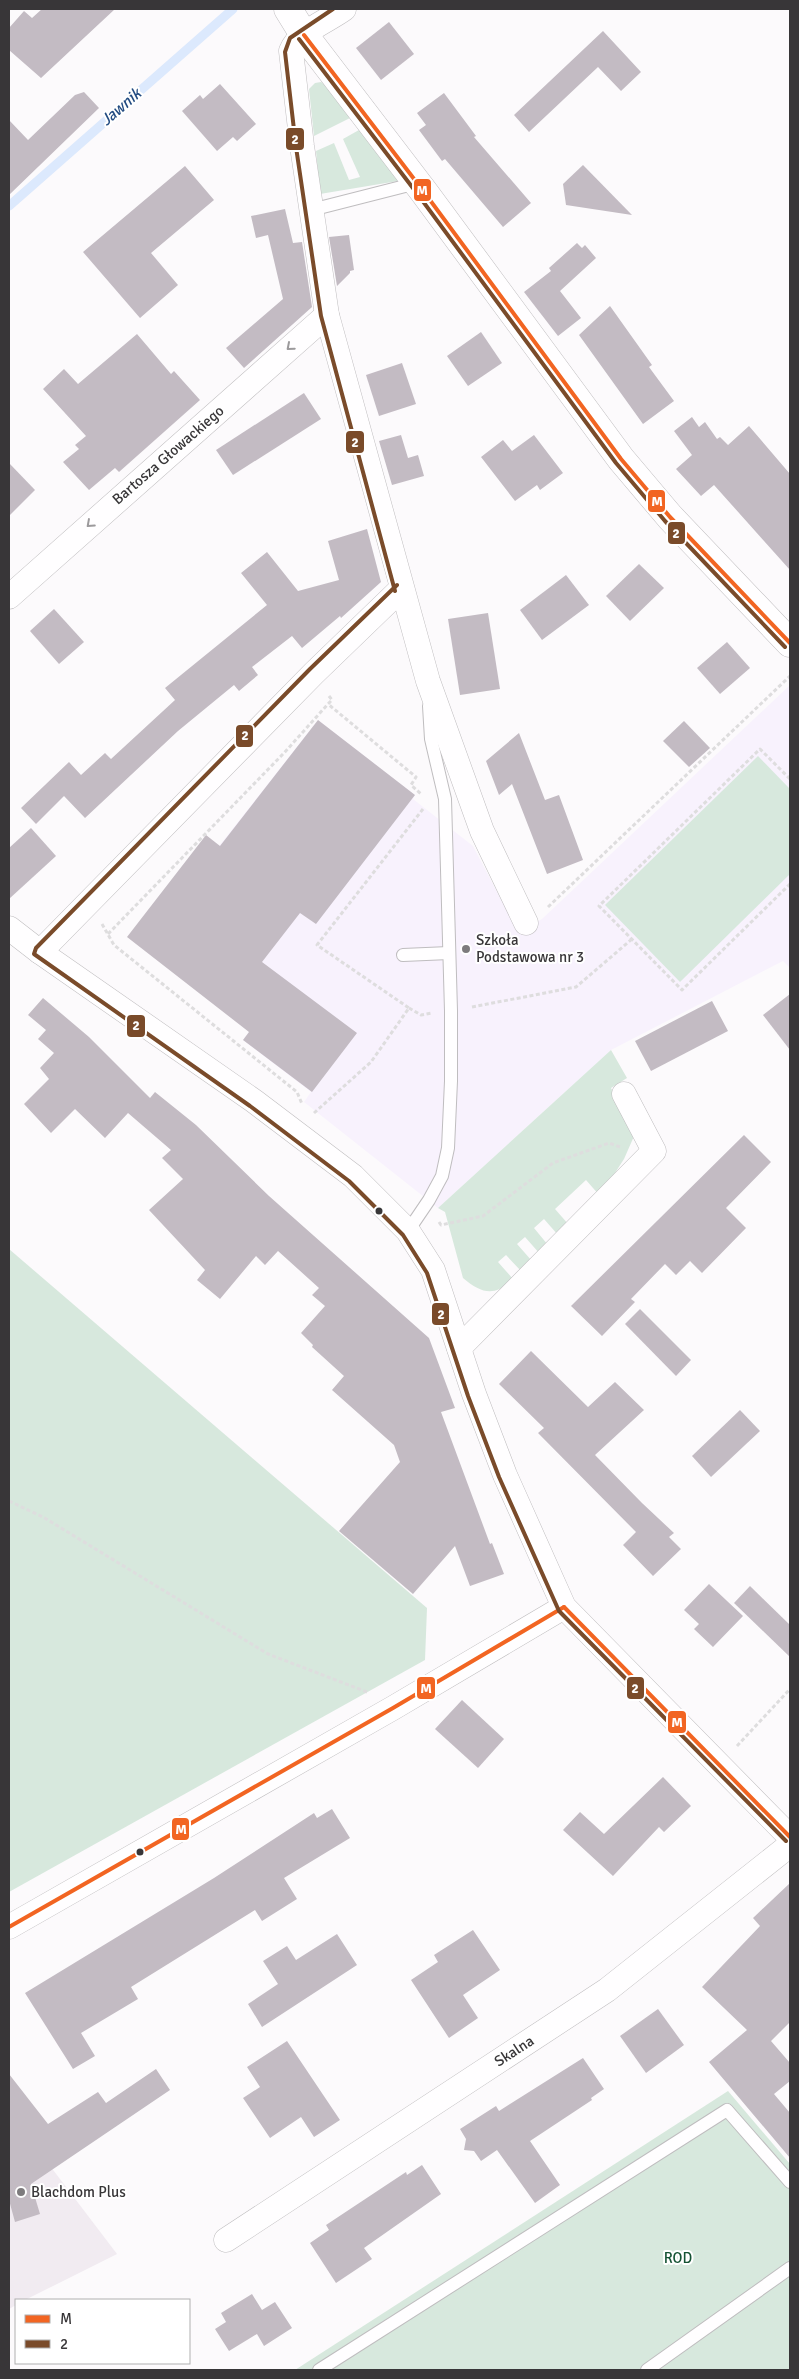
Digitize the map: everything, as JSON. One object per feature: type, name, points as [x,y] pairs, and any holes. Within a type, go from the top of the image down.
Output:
[{"type":"street","points":[[288,9],[304,35],[417,183],[621,459],[670,517],[790,643]]},
{"type":"street","points":[[344,9],[304,35],[294,43],[291,50],[311,210],[327,315],[428,681],[482,831],[526,923]]},
{"type":"street","name":"Bartosza Głowackiego","points":[[9,597],[327,315]]},
{"type":"street","points":[[40,952],[314,674],[402,589]]},
{"type":"street","points":[[9,928],[40,952],[254,1101],[353,1176],[408,1231],[433,1270],[474,1394],[505,1475],[564,1607],[790,1837]]},
{"type":"street","points":[[459,1348],[654,1151],[624,1094]]},
{"type":"street","points":[[9,1927],[393,1708],[564,1607]]},
{"type":"street","name":"Skalna","points":[[226,2240],[607,1990],[790,1845]]},
{"type":"lane","points":[[311,210],[417,183]]},
{"type":"lane","points":[[408,1231],[430,1200],[442,1176],[448,1148],[451,1081],[445,799],[432,739],[428,681]]},
{"type":"lane","points":[[403,955],[449,953]]},
{"type":"lane","points":[[319,2370],[726,2110],[790,2182]]},
{"type":"lane","points":[[647,2370],[790,2268]]},
{"type":"path","points":[[108,934],[284,753],[332,700],[314,674]]},
{"type":"path","points":[[526,923],[539,916],[790,676]]},
{"type":"path","points":[[328,704],[416,777],[410,785],[423,796]]},
{"type":"path","points":[[790,779],[760,749],[599,906],[682,990],[790,884]]},
{"type":"path","points":[[424,807],[318,945],[409,1008],[421,1015],[576,987],[632,940]]},
{"type":"path","points":[[85,906],[102,924],[114,945],[297,1092],[304,1108]]},
{"type":"path","points":[[312,1115],[371,1062],[409,1008]]},
{"type":"path","points":[[308,1112],[326,1126],[312,1145]]},
{"type":"path","points":[[442,1225],[482,1216],[553,1163],[609,1143],[628,1150],[654,1151]]},
{"type":"path","points":[[9,1501],[43,1517],[268,1654],[374,1695],[393,1708]]},
{"type":"path","points":[[720,1765],[790,1689]]},
{"type":"shaded area","name":"Szkoła Podstawowa nr 3","points":[[790,685],[790,968],[783,961],[611,1050],[438,1208],[304,1102],[311,1092],[243,1040],[249,1032],[219,846],[318,720],[415,795],[413,799],[473,846],[518,932],[542,919]]},
{"type":"shaded area","points":[[9,2112],[117,2254],[27,2299],[15,2299],[15,2306],[9,2309]]},
{"type":"green space","points":[[321,82],[329,88],[350,118],[314,136],[309,89],[315,83]]},
{"type":"green space","points":[[359,130],[398,181],[320,194],[316,151],[334,143],[349,180],[360,177],[343,139]]},
{"type":"green space","points":[[758,756],[790,789],[790,874],[680,982],[605,905]]},
{"type":"green space","points":[[611,1050],[627,1078],[611,1088],[635,1134],[624,1159],[600,1196],[586,1180],[555,1209],[569,1225],[558,1235],[544,1219],[534,1228],[548,1245],[540,1254],[525,1237],[517,1244],[532,1261],[521,1271],[506,1255],[498,1262],[513,1279],[500,1289],[494,1291],[482,1290],[476,1287],[463,1278],[445,1212],[438,1208]]},
{"type":"green space","points":[[9,1249],[427,1608],[425,1660],[9,1892]]},
{"type":"green space","name":"ROD","points":[[728,2091],[790,2164],[790,2370],[295,2370]]},
{"type":"building","points":[[42,9],[115,9],[41,78],[9,50],[9,28],[24,11],[32,18]]},
{"type":"building","points":[[389,22],[414,54],[381,80],[356,48]]},
{"type":"building","points":[[603,31],[641,72],[621,91],[598,67],[529,132],[514,115]]},
{"type":"building","points":[[220,84],[256,124],[237,141],[233,137],[217,151],[182,111],[200,95],[203,99]]},
{"type":"building","points":[[84,92],[99,108],[9,195],[9,120],[28,140],[75,95]]},
{"type":"building","points":[[444,93],[476,136],[474,137],[531,203],[503,227],[445,159],[442,161],[419,130],[426,125],[417,113]]},
{"type":"building","points":[[583,165],[632,215],[566,205],[563,184]]},
{"type":"building","points":[[185,166],[214,200],[151,253],[178,285],[140,318],[83,252]]},
{"type":"building","points":[[285,209],[293,243],[302,242],[312,307],[244,368],[226,348],[283,299],[268,235],[256,238],[251,216]]},
{"type":"building","points":[[349,235],[354,270],[350,271],[337,286],[329,237]]},
{"type":"building","points":[[577,243],[582,248],[585,245],[596,258],[560,291],[581,318],[558,336],[524,292],[551,271],[549,268]]},
{"type":"building","points":[[610,306],[652,365],[649,367],[674,401],[643,424],[579,335]]},
{"type":"building","points":[[481,332],[502,363],[468,386],[447,356]]},
{"type":"building","points":[[137,334],[171,374],[174,371],[200,400],[119,472],[115,468],[89,490],[63,462],[79,449],[75,445],[86,436],[43,389],[64,369],[78,384]]},
{"type":"building","points":[[402,363],[416,404],[379,416],[366,375]]},
{"type":"building","points":[[304,393],[321,419],[233,475],[216,450]]},
{"type":"building","points":[[692,417],[699,427],[705,422],[717,439],[720,437],[728,445],[749,426],[790,474],[790,570],[714,485],[701,496],[676,469],[692,455],[674,431]]},
{"type":"building","points":[[401,435],[408,458],[418,455],[424,476],[392,485],[379,441]]},
{"type":"building","points":[[534,435],[563,473],[540,490],[537,485],[515,501],[481,457],[503,440],[512,451]]},
{"type":"building","points":[[9,463],[35,490],[9,516]]},
{"type":"building","points":[[367,529],[381,582],[341,618],[340,616],[302,648],[292,636],[252,667],[258,675],[239,691],[234,685],[178,731],[85,818],[64,796],[36,824],[21,808],[69,762],[81,775],[105,753],[111,759],[175,700],[165,688],[267,605],[241,573],[267,552],[298,591],[339,580],[328,541]]},
{"type":"building","points":[[639,564],[664,588],[630,621],[606,596]]},
{"type":"building","points":[[566,575],[589,605],[542,640],[520,610]]},
{"type":"building","points":[[54,609],[84,642],[59,664],[30,631]]},
{"type":"building","points":[[488,613],[500,689],[460,695],[448,619]]},
{"type":"building","points":[[727,642],[750,668],[720,694],[697,668]]},
{"type":"building","points":[[318,720],[415,795],[316,924],[300,913],[262,962],[357,1033],[312,1092],[243,1040],[249,1032],[127,937],[206,835],[220,846]]},
{"type":"building","points":[[684,721],[710,748],[689,767],[663,741]]},
{"type":"building","points":[[519,733],[545,800],[559,795],[583,860],[547,874],[512,784],[499,795],[486,761]]},
{"type":"building","points":[[31,828],[56,856],[9,899],[9,848]]},
{"type":"building","points":[[790,994],[790,1050],[763,1015]]},
{"type":"building","points":[[43,998],[89,1037],[150,1098],[155,1092],[196,1125],[269,1196],[429,1338],[455,1408],[441,1412],[490,1544],[492,1543],[504,1574],[470,1586],[455,1546],[413,1594],[339,1531],[400,1462],[394,1445],[332,1390],[344,1376],[312,1347],[313,1345],[301,1333],[325,1306],[312,1295],[319,1288],[278,1251],[265,1265],[256,1256],[220,1299],[197,1280],[205,1270],[149,1210],[183,1179],[162,1158],[171,1150],[128,1113],[105,1138],[75,1109],[51,1133],[24,1104],[49,1079],[40,1068],[54,1053],[38,1039],[46,1030],[28,1015]]},
{"type":"building","points":[[712,1001],[728,1031],[651,1071],[635,1041]]},
{"type":"building","points":[[744,1135],[771,1162],[726,1208],[746,1228],[702,1273],[690,1261],[676,1275],[665,1264],[631,1299],[635,1302],[602,1336],[571,1306]]},
{"type":"building","points":[[640,1309],[691,1360],[676,1376],[625,1324]]},
{"type":"building","points":[[531,1351],[588,1407],[615,1382],[644,1410],[595,1455],[674,1533],[669,1537],[681,1549],[653,1576],[623,1545],[636,1532],[538,1433],[544,1428],[499,1384]]},
{"type":"building","points":[[740,1410],[760,1431],[711,1477],[692,1456]]},
{"type":"building","points":[[709,1584],[743,1616],[713,1647],[694,1629],[699,1624],[684,1610]]},
{"type":"building","points":[[750,1586],[790,1625],[790,1657],[734,1603]]},
{"type":"building","points":[[462,1700],[504,1739],[478,1768],[435,1729]]},
{"type":"building","points":[[663,1777],[691,1806],[664,1832],[659,1827],[613,1876],[563,1830],[580,1812],[604,1834]]},
{"type":"building","points":[[332,1809],[350,1838],[284,1878],[297,1899],[262,1921],[255,1910],[131,1987],[138,1999],[81,2033],[95,2056],[73,2069],[25,1993],[214,1878],[314,1813],[317,1818]]},
{"type":"building","points":[[790,1883],[790,2022],[771,2041],[790,2063],[790,2081],[774,2094],[790,2113],[790,2158],[709,2062],[747,2030],[702,1987],[760,1926],[753,1918]]},
{"type":"building","points":[[473,1930],[500,1970],[463,1995],[478,2018],[449,2038],[411,1980],[438,1962],[434,1955]]},
{"type":"building","points":[[337,1934],[357,1965],[262,2027],[248,2004],[278,1984],[263,1961],[287,1946],[296,1960]]},
{"type":"building","points":[[658,2009],[684,2045],[646,2073],[620,2036]]},
{"type":"building","points":[[287,2041],[340,2120],[314,2137],[301,2117],[270,2138],[243,2098],[260,2087],[247,2067]]},
{"type":"building","points":[[583,2058],[604,2089],[591,2098],[592,2100],[530,2141],[560,2185],[535,2203],[497,2150],[481,2161],[474,2151],[464,2150],[466,2139],[460,2129],[496,2106],[499,2111]]},
{"type":"building","points":[[156,2069],[170,2090],[31,2184],[40,2214],[15,2222],[9,2200],[9,2074],[48,2124],[98,2092],[106,2103]]},
{"type":"building","points":[[422,2165],[441,2194],[364,2248],[372,2259],[336,2283],[310,2243],[329,2230],[326,2225],[406,2172],[407,2175]]},
{"type":"building","points":[[252,2294],[262,2310],[275,2302],[292,2328],[264,2346],[257,2334],[229,2351],[215,2329],[226,2322],[221,2313]]},
{"type":"waterway","name":"Jawnik","points":[[9,206],[233,9]]},
{"type":"transit line","name":"2","points":[[333,9],[290,38],[285,52],[296,147],[321,316],[395,591]]},
{"type":"transit line","name":"M","points":[[304,35],[424,192],[621,459],[670,517],[790,643]]},
{"type":"transit line","name":"2","points":[[299,39],[419,196],[616,463],[665,521],[785,647]]},
{"type":"transit line","name":"2","points":[[397,585],[310,669],[36,948],[34,954],[250,1106],[349,1181],[403,1235],[427,1273],[468,1396],[499,1477],[559,1611],[786,1841]]},
{"type":"transit line","name":"M","points":[[564,1607],[790,1837]]},
{"type":"transit line","name":"M","points":[[9,1927],[393,1708],[564,1607]]},
{"type":"place","name":"Szkoła Podstawowa nr 3","points":[[466,949]]},
{"type":"place","name":"Blachdom Plus","points":[[21,2192]]}]
